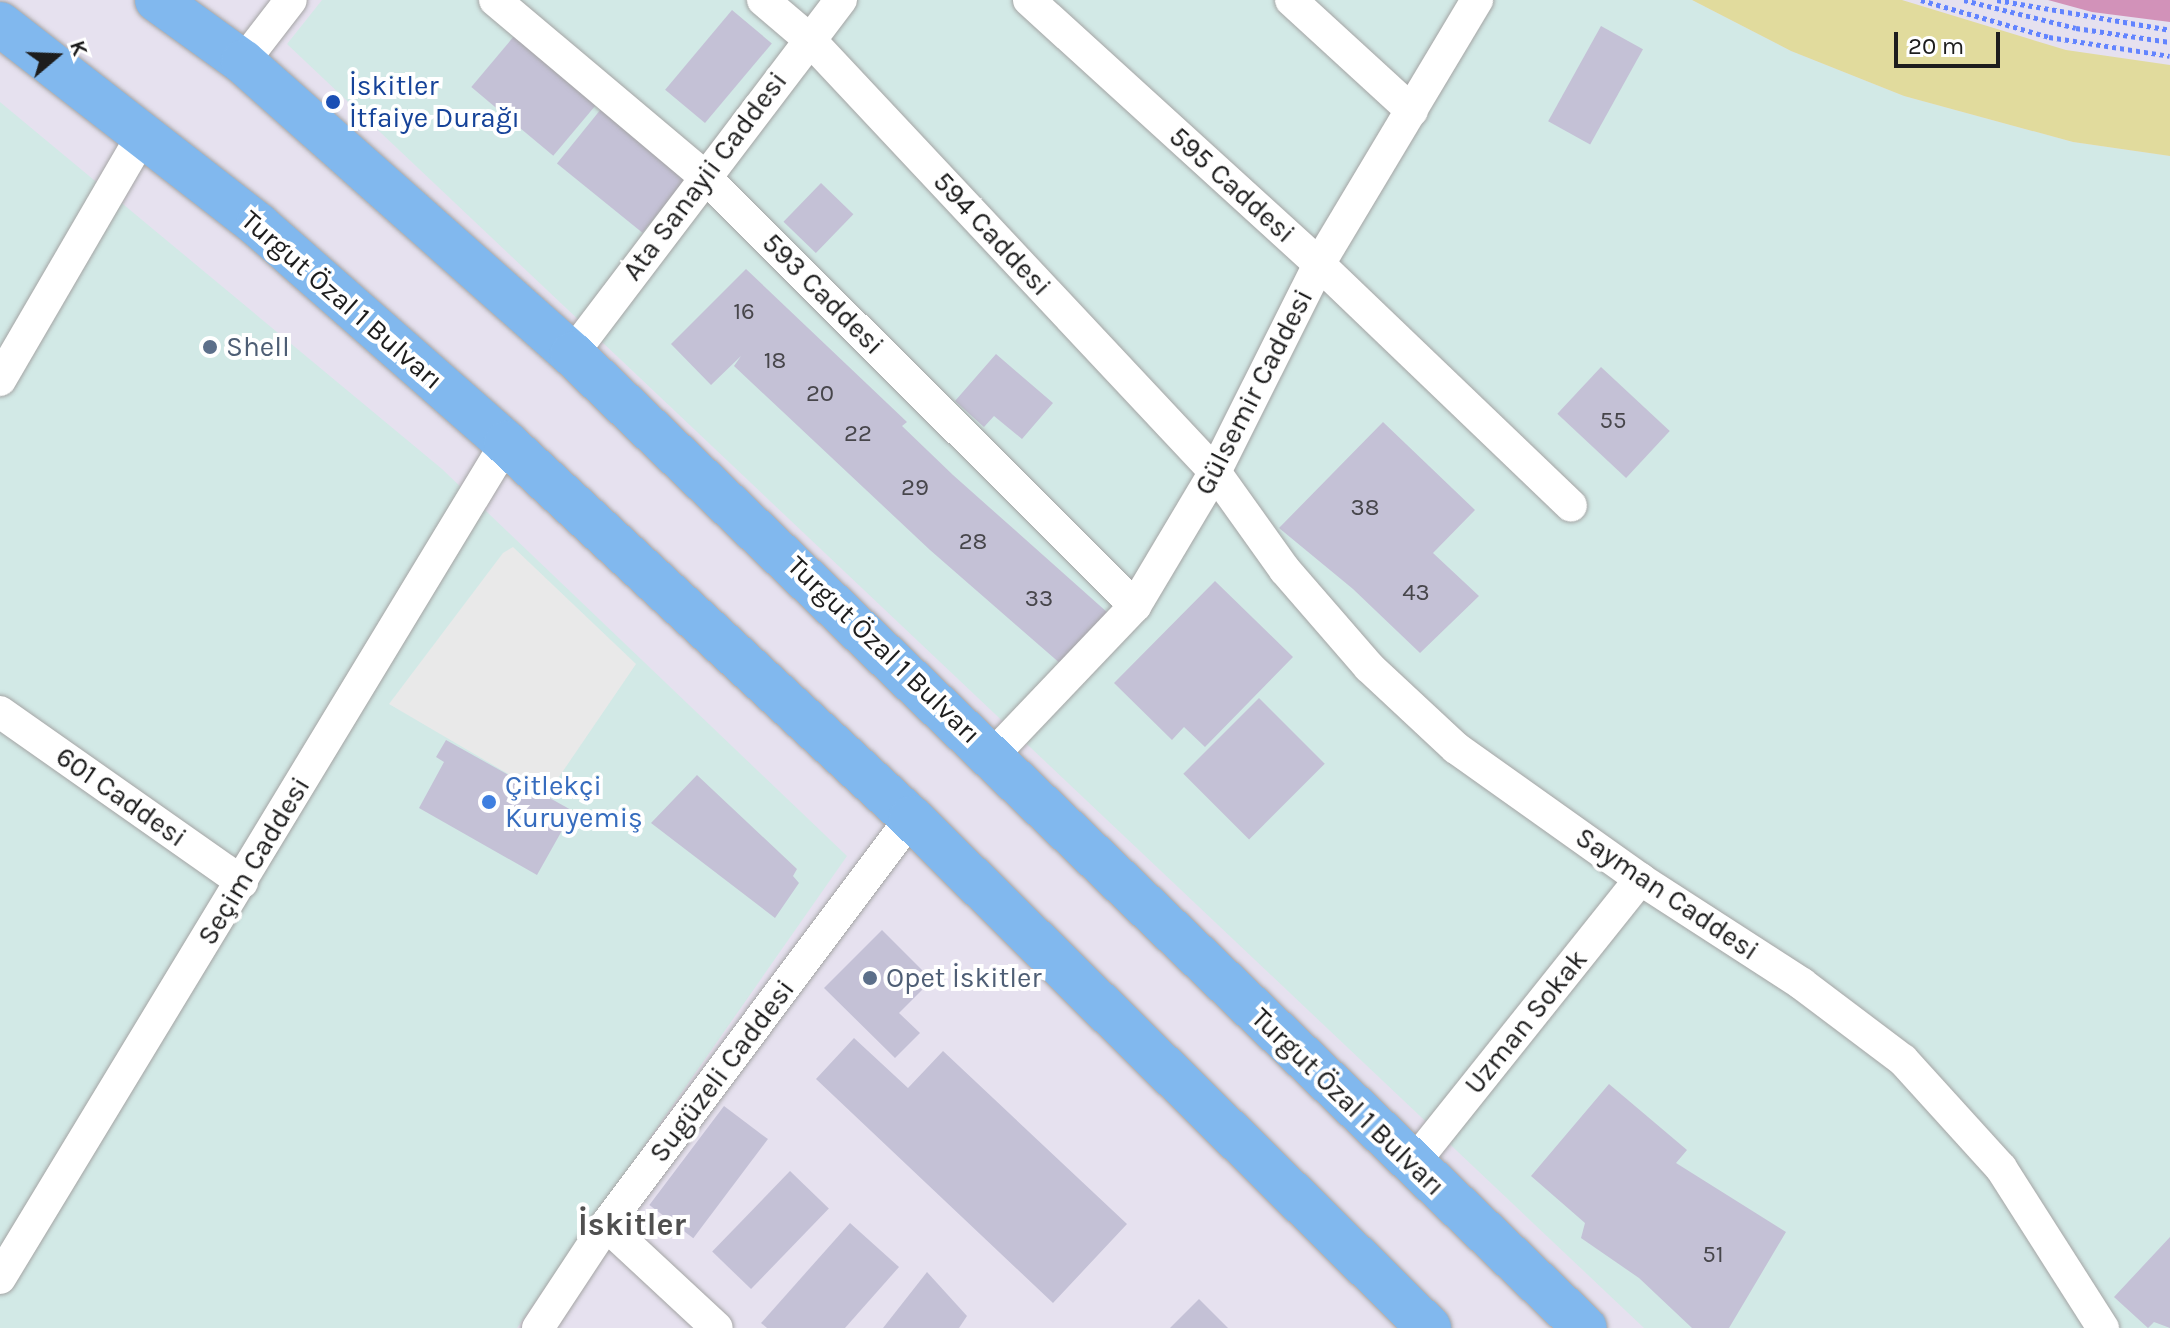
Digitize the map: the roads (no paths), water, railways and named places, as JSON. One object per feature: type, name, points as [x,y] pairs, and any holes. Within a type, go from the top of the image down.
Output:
[{"type":"highway","name":"Turgut Özal 1 Bulvarı","points":[[157,0],[243,62],[572,354],[993,755],[1412,1165],[1585,1328]]},
{"type":"highway","name":"Turgut Özal 1 Bulvarı","points":[[0,24],[267,233],[506,443],[911,818],[1429,1328]]},
{"type":"street","points":[[243,62],[291,0]]},
{"type":"street","name":"593 Caddesi","points":[[495,0],[703,175],[1135,606]]},
{"type":"street","name":"594 Caddesi","points":[[763,0],[810,40],[1215,472]]},
{"type":"street","name":"Ata Sanayii Caddesi","points":[[572,354],[703,175],[841,0]]},
{"type":"street","name":"595 Caddesi","points":[[1029,0],[1319,264],[1571,506]]},
{"type":"street","points":[[1291,0],[1412,111]]},
{"type":"street","name":"Gülsemir Caddesi","points":[[993,755],[1135,606],[1215,472],[1319,264],[1477,0]]},
{"type":"street","points":[[0,380],[143,134]]},
{"type":"street","name":"Seçim Caddesi","points":[[0,1278],[506,443]]},
{"type":"street","name":"Sayman Caddesi","points":[[1215,472],[1285,570],[1369,667],[1456,748],[1640,879],[1802,984],[1903,1060],[2001,1168],[2103,1328]]},
{"type":"street","name":"601 Caddesi","points":[[0,712],[242,882]]},
{"type":"street","name":"Sugüzeli Caddesi","points":[[538,1328],[606,1225],[911,818]]},
{"type":"street","name":"Uzman Sokak","points":[[1412,1165],[1640,879]]},
{"type":"street","points":[[606,1225],[717,1328]]},
{"type":"place","name":"İskitler İtfaiye Durağı","points":[[333,102]]},
{"type":"place","name":"Shell","points":[[210,347]]},
{"type":"place","name":"Çitlekçi Kuruyemiş","points":[[489,802]]},
{"type":"place","name":"Opet İskitler","points":[[870,978]]},
{"type":"district","name":"İskitler","points":[[632,1225]]}]
